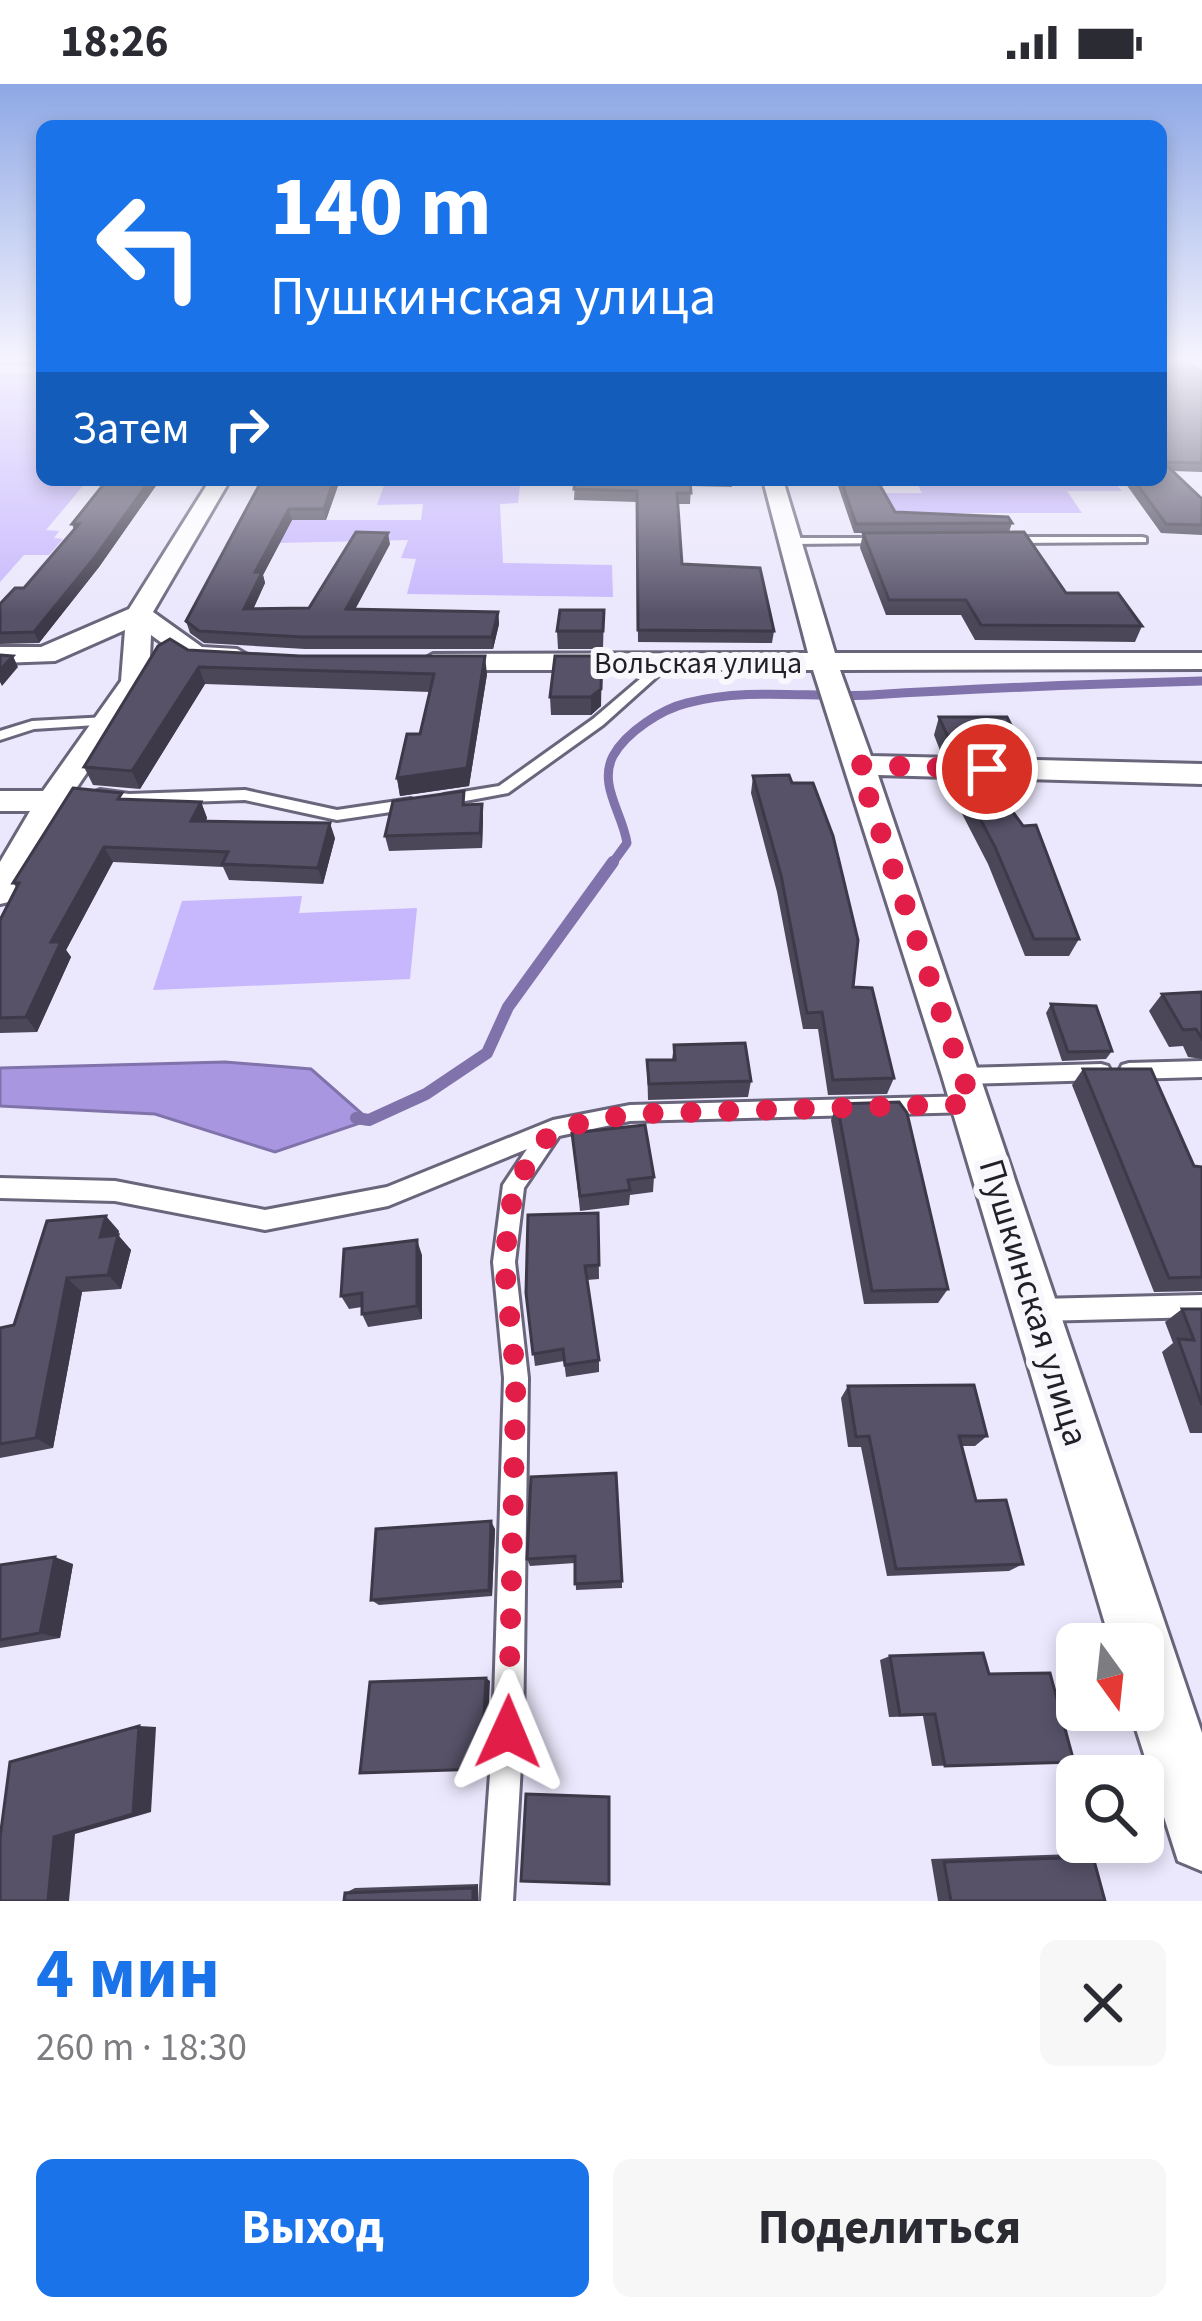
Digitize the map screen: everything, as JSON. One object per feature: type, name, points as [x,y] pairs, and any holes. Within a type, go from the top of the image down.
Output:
[{"type":"street","points":[[0,892],[52,801],[135,681],[139,614],[216,486]]},
{"type":"street","name":"Пушкинская улица","points":[[775,486],[832,686],[968,1090],[1135,1623]]},
{"type":"street","points":[[0,655],[45,655],[139,614]]},
{"type":"street","points":[[139,614],[195,655],[261,658]]},
{"type":"street","name":"Вольская улица","points":[[395,662],[665,664],[832,686],[1202,661]]},
{"type":"street","points":[[858,765],[1202,774]]},
{"type":"street","points":[[0,801],[52,801]]},
{"type":"street","name":"Пушкинская улица","points":[[1164,1716],[1202,1837]]},
{"type":"lane","points":[[1002,540],[1142,540]]},
{"type":"lane","points":[[792,541],[909,541]]},
{"type":"lane","points":[[52,801],[82,793],[129,800],[245,795],[337,814],[503,790],[598,722],[665,664]]},
{"type":"lane","points":[[0,736],[32,725],[107,721]]},
{"type":"lane","points":[[0,1188],[116,1191],[217,1215],[265,1220],[388,1196],[553,1129],[630,1114],[1202,1069]]},
{"type":"lane","points":[[497,1901],[508,1732],[516,1378],[504,1262],[514,1185],[553,1129]]},
{"type":"lane","points":[[1038,1310],[1202,1306]]},
{"type":"shaded area","points":[[0,445],[36,445],[36,486],[83,486],[46,530],[59,531],[54,538],[63,539],[49,555],[24,555],[0,582]]},
{"type":"shaded area","points":[[384,486],[520,486],[518,503],[500,504],[503,563],[612,565],[613,597],[407,594],[416,559],[401,558],[408,540],[277,543],[288,520],[421,520],[423,504],[377,505]]},
{"type":"shaded area","points":[[918,486],[1117,486],[1122,491],[1067,491],[1082,513],[892,513],[882,493],[922,493]]},
{"type":"shaded area","points":[[302,896],[299,913],[417,908],[410,979],[153,990],[182,901]]},
{"type":"shaded area","points":[[225,1062],[311,1069],[369,1120],[275,1152],[155,1114],[0,1106],[0,1068]]},
{"type":"building","points":[[1167,445],[1202,445],[1202,463],[1167,462]]},
{"type":"building","points":[[1167,466],[1202,499],[1202,525],[1166,524],[1138,486],[1167,486]]},
{"type":"building","points":[[102,486],[146,486],[34,632],[0,633],[0,604],[15,588],[24,588],[79,524],[72,524]]},
{"type":"building","points":[[259,486],[332,486],[324,509],[289,509],[255,572],[262,572],[244,609],[309,608],[356,532],[388,533],[346,609],[498,612],[492,637],[302,637],[199,631],[186,621]]},
{"type":"building","points":[[690,486],[691,493],[677,493],[682,564],[760,568],[774,631],[638,630],[637,491],[574,489]]},
{"type":"building","points":[[843,486],[880,486],[895,512],[1008,517],[1012,523],[856,524]]},
{"type":"building","points":[[1024,532],[1066,593],[1118,593],[1142,626],[981,625],[966,600],[889,600],[863,533]]},
{"type":"building","points":[[560,610],[604,610],[603,631],[557,631]]},
{"type":"building","points":[[170,639],[188,650],[300,656],[485,656],[467,768],[397,778],[407,734],[420,734],[434,674],[199,667],[132,771],[84,767],[158,646]]},
{"type":"building","points":[[0,655],[13,656],[0,670]]},
{"type":"building","points":[[555,656],[602,656],[601,689],[591,697],[550,697]]},
{"type":"building","points":[[939,717],[1007,717],[1017,737],[947,735]]},
{"type":"building","points":[[951,764],[979,765],[1023,826],[1036,825],[1079,939],[1034,939],[995,847]]},
{"type":"building","points":[[789,775],[792,783],[813,783],[833,836],[858,940],[853,987],[872,988],[894,1078],[833,1080],[822,1012],[807,1013],[781,875],[753,776]]},
{"type":"building","points":[[73,788],[122,793],[118,799],[201,802],[191,821],[330,823],[318,868],[222,864],[228,852],[104,847],[51,942],[61,942],[26,1017],[0,1018],[0,920],[19,883],[13,883]]},
{"type":"building","points":[[464,791],[463,805],[482,804],[480,833],[385,836],[393,801]]},
{"type":"building","points":[[1202,992],[1202,1039],[1196,1029],[1183,1030],[1162,994]]},
{"type":"building","points":[[1051,1004],[1096,1006],[1112,1051],[1068,1052]]},
{"type":"building","points":[[745,1043],[751,1081],[649,1084],[647,1060],[675,1060],[674,1045]]},
{"type":"building","points":[[1083,1069],[1151,1069],[1194,1166],[1202,1167],[1202,1277],[1169,1278]]},
{"type":"building","points":[[899,1102],[907,1113],[948,1289],[872,1291],[837,1104]]},
{"type":"building","points":[[645,1125],[654,1177],[628,1180],[630,1190],[580,1196],[572,1133]]},
{"type":"building","points":[[598,1213],[599,1265],[585,1266],[599,1360],[565,1365],[563,1349],[533,1354],[526,1293],[528,1215]]},
{"type":"building","points":[[106,1216],[100,1237],[118,1235],[108,1275],[67,1278],[36,1438],[0,1444],[0,1328],[14,1325],[47,1221]]},
{"type":"building","points":[[417,1240],[417,1306],[362,1314],[362,1293],[341,1296],[344,1249]]},
{"type":"building","points":[[1182,1309],[1202,1309],[1202,1405],[1178,1339],[1194,1340]]},
{"type":"building","points":[[974,1385],[987,1436],[959,1436],[976,1501],[1006,1500],[1023,1564],[896,1569],[869,1436],[856,1437],[848,1386]]},
{"type":"building","points":[[616,1473],[622,1581],[575,1584],[575,1556],[527,1559],[531,1477]]},
{"type":"building","points":[[491,1521],[489,1590],[371,1600],[376,1529]]},
{"type":"building","points":[[55,1557],[40,1633],[0,1640],[0,1565]]},
{"type":"building","points":[[983,1653],[989,1674],[1050,1673],[1056,1695],[1056,1731],[1066,1731],[1072,1755],[1056,1755],[1056,1763],[945,1766],[935,1714],[900,1715],[890,1656]]},
{"type":"building","points":[[486,1678],[481,1769],[360,1773],[370,1682]]},
{"type":"building","points":[[139,1726],[133,1814],[54,1837],[48,1901],[0,1901],[0,1838],[10,1762]]},
{"type":"building","points":[[526,1794],[609,1797],[609,1884],[521,1881]]},
{"type":"building","points":[[1056,1858],[1056,1863],[1095,1863],[1105,1901],[951,1901],[944,1862]]},
{"type":"building","points":[[473,1888],[473,1901],[344,1901],[345,1893]]},
{"type":"waterway","points":[[611,865],[627,843],[608,778],[613,756],[636,730],[677,706],[756,694],[871,695],[1202,681]]},
{"type":"waterway","points":[[356,1118],[369,1120],[426,1094],[487,1053],[508,1007],[613,862]]},
{"type":"route","points":[[508,1732],[516,1378],[504,1262],[514,1185],[553,1129],[630,1114],[972,1104],[858,765],[987,769]]}]
